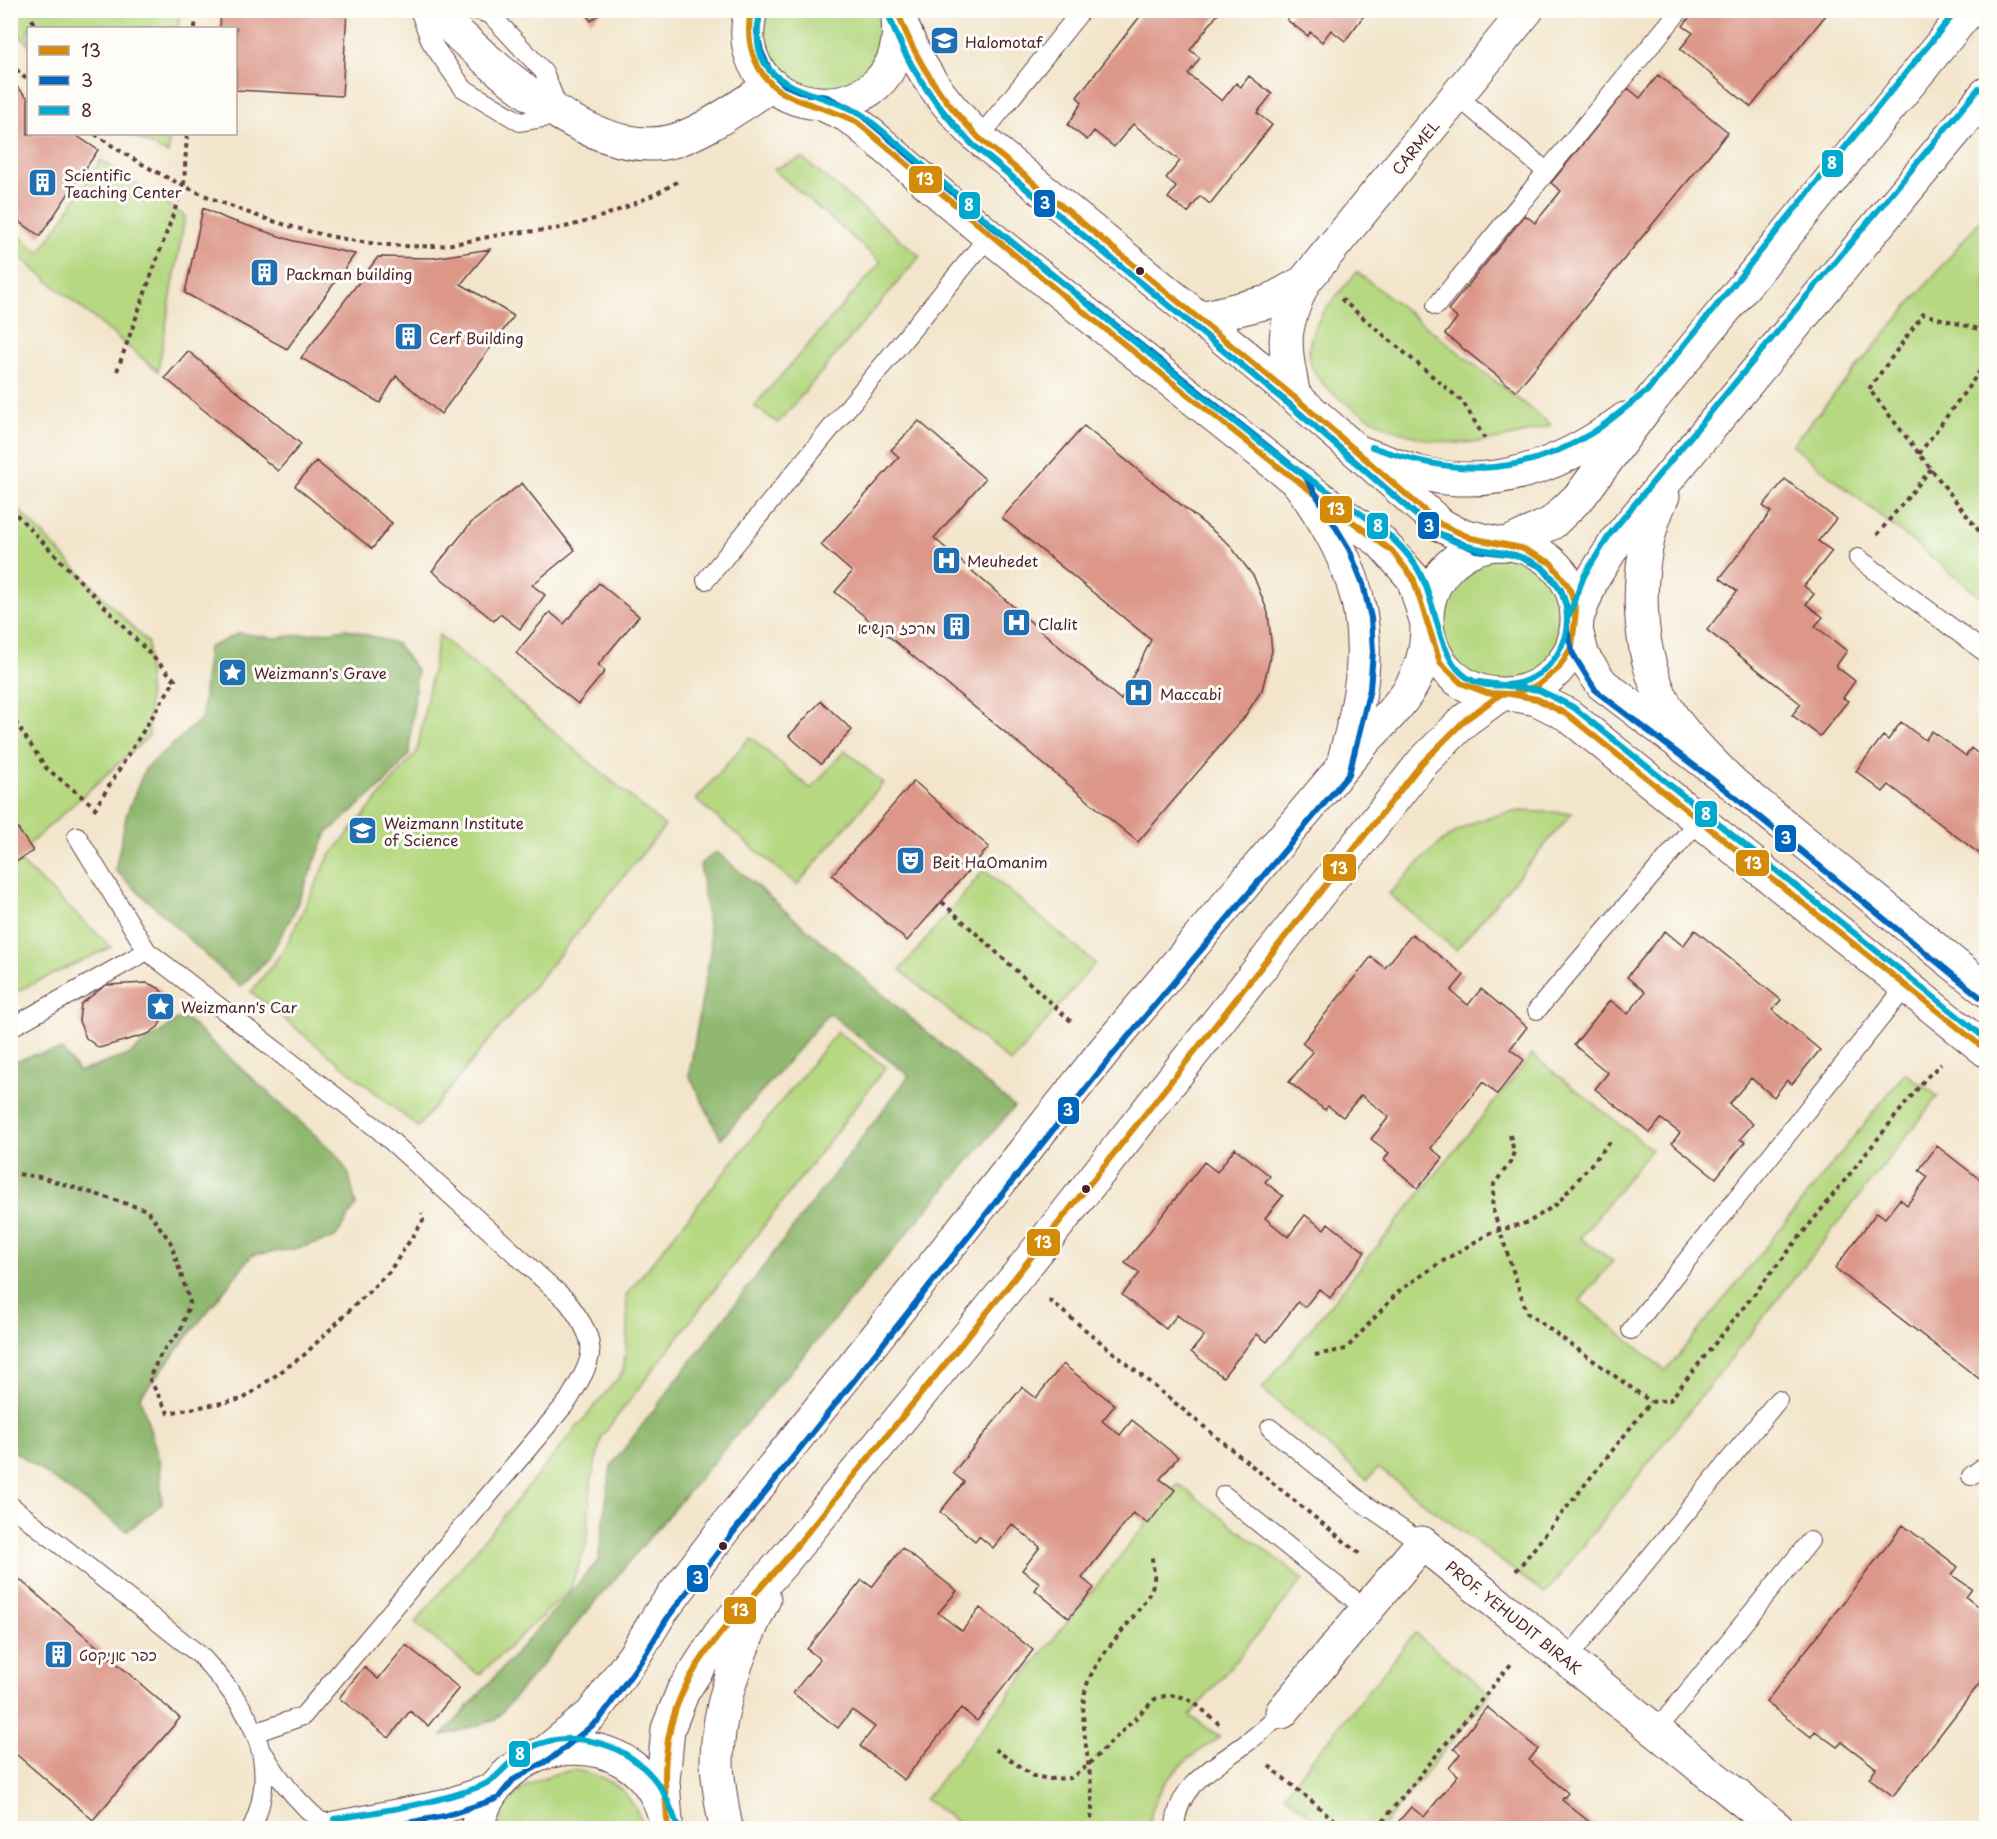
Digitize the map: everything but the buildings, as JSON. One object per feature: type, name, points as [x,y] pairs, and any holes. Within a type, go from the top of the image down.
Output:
[{"type":"street","points":[[433,10],[521,88],[561,115],[585,129],[635,143],[672,141],[708,124],[772,85]]},
{"type":"street","points":[[751,10],[748,32],[752,54],[772,85],[780,93],[802,102],[824,105],[836,104],[858,96],[869,90],[885,73],[898,40],[896,10]]},
{"type":"street","points":[[896,10],[910,48],[933,87],[951,111],[979,138],[1201,318],[1441,525],[1458,534],[1539,554],[1556,568],[1569,586],[1583,657],[1602,684],[1732,783],[1986,990]]},
{"type":"street","name":"CARMEL","points":[[1294,396],[1284,346],[1291,310],[1308,278],[1527,10]]},
{"type":"street","points":[[477,1828],[493,1790],[517,1766],[547,1751],[592,1714],[634,1656],[662,1612],[732,1518],[1104,1051],[1342,768],[1400,705],[1422,666],[1427,645],[1426,623],[1430,597],[1448,567],[1467,553],[1489,545],[1504,544],[1537,531],[1564,514],[1653,398],[1969,10]]},
{"type":"street","points":[[667,1825],[663,1781],[668,1729],[683,1691],[722,1631],[783,1562],[1018,1275],[1422,763],[1465,720],[1506,694],[1532,688],[1550,677],[1565,661],[1583,598],[1609,551],[1986,94]]},
{"type":"street","points":[[824,105],[846,115],[861,126],[989,236],[1298,482],[1380,541],[1404,565],[1413,578],[1437,658],[1451,675],[1479,691],[1537,699],[1568,715],[1978,1043]]},
{"type":"street","name":"CARMEL","points":[[1201,318],[1268,302],[1308,278]]},
{"type":"street","points":[[1359,452],[1416,472],[1446,478],[1506,476],[1566,457],[1597,440],[1653,398]]},
{"type":"street","points":[[1678,465],[1658,507],[1649,538],[1642,585],[1643,631],[1659,691],[1673,718],[1732,783]]},
{"type":"street","points":[[1298,482],[1333,534],[1353,577],[1360,602],[1364,656],[1363,683],[1358,714],[1342,768]]},
{"type":"street","points":[[1282,1712],[1422,1543]]},
{"type":"street","name":"PROF. YEHUDIT BIRAK","points":[[1422,1543],[1778,1828]]},
{"type":"street","points":[[726,1828],[717,1759],[723,1715],[732,1676],[746,1636],[783,1562]]},
{"type":"street","points":[[547,1751],[585,1748],[621,1761],[650,1787],[667,1825]]},
{"type":"street","points":[[335,1828],[443,1807],[493,1790]]},
{"type":"lane","points":[[419,10],[431,42],[463,88],[520,122],[561,115],[544,72],[491,15],[477,10]]},
{"type":"lane","points":[[979,138],[1082,10]]},
{"type":"lane","points":[[1436,306],[1680,10]]},
{"type":"lane","points":[[1457,96],[1547,172]]},
{"type":"lane","points":[[706,580],[989,236]]},
{"type":"lane","points":[[1858,558],[1986,653]]},
{"type":"lane","points":[[1537,1010],[1700,819]]},
{"type":"lane","points":[[77,836],[147,951],[379,1130],[567,1301],[587,1328],[592,1354],[568,1401],[303,1716],[258,1739]]},
{"type":"lane","points":[[10,1028],[147,951]]},
{"type":"lane","points":[[1631,1330],[1906,985]]},
{"type":"lane","points":[[1567,1659],[1778,1400]]},
{"type":"lane","points":[[1270,1428],[1363,1503],[1422,1543]]},
{"type":"lane","points":[[1971,1476],[1986,1465]]},
{"type":"lane","points":[[1224,1495],[1367,1610]]},
{"type":"lane","points":[[10,1505],[201,1656],[222,1680],[277,1775],[300,1804],[321,1822],[384,1820]]},
{"type":"lane","points":[[1656,1731],[1810,1541]]},
{"type":"lane","points":[[1175,1828],[1176,1813],[1191,1785],[1244,1745],[1282,1712]]},
{"type":"lane","points":[[252,1828],[261,1808],[265,1783],[258,1739]]},
{"type":"path","points":[[31,10],[34,27]]},
{"type":"path","points":[[195,27],[196,10]]},
{"type":"path","points":[[10,63],[27,80]]},
{"type":"path","points":[[97,135],[153,169],[231,207],[298,228],[379,244],[436,246],[478,237],[573,225],[660,192],[680,180]]},
{"type":"path","points":[[117,371],[184,184],[187,135]]},
{"type":"path","points":[[1308,278],[1463,402],[1506,476]]},
{"type":"path","points":[[1986,331],[1923,314],[1869,389],[1986,540]]},
{"type":"path","points":[[1919,454],[1986,363]]},
{"type":"path","points":[[1858,558],[1931,469]]},
{"type":"path","points":[[11,509],[175,680],[77,836]]},
{"type":"path","points":[[10,714],[46,768],[95,807]]},
{"type":"path","points":[[942,902],[1047,999]]},
{"type":"path","points":[[1510,1134],[1514,1152],[1510,1163],[1494,1184],[1492,1207],[1527,1313],[1651,1402],[1670,1400],[1926,1078],[1978,1043]]},
{"type":"path","points":[[1315,1355],[1346,1349],[1399,1291],[1445,1259],[1499,1230],[1529,1222],[1557,1204],[1611,1141]]},
{"type":"path","points":[[10,1173],[40,1177],[147,1210],[170,1241],[190,1302],[180,1332],[162,1352],[149,1378],[168,1413],[243,1398],[304,1355],[389,1272],[423,1221],[422,1209]]},
{"type":"path","points":[[1018,1275],[1392,1580]]},
{"type":"path","points":[[1493,1600],[1651,1402]]},
{"type":"path","points":[[1088,1828],[1092,1811],[1082,1722],[1086,1688],[1097,1661],[1150,1593],[1155,1578],[1152,1557]]},
{"type":"path","points":[[1377,1828],[1535,1634]]},
{"type":"path","points":[[995,1749],[1033,1776],[1050,1779],[1071,1778],[1087,1766],[1155,1699],[1168,1693],[1186,1697],[1344,1828]]},
{"type":"green space","points":[[11,10],[180,10],[178,27],[27,27],[27,44],[11,24]]},
{"type":"green space","points":[[769,11],[875,11],[880,36],[873,63],[860,80],[829,95],[788,84],[766,50],[764,33]]},
{"type":"green space","points":[[131,135],[170,135],[168,154]]},
{"type":"green space","points":[[802,158],[920,256],[778,423],[754,406],[881,262],[773,169]]},
{"type":"green space","points":[[101,160],[185,216],[158,371],[11,250],[11,229],[40,253]]},
{"type":"green space","points":[[1986,213],[1986,601],[1792,445]]},
{"type":"green space","points":[[1357,272],[1551,425],[1495,440],[1469,443],[1443,442],[1418,438],[1394,429],[1369,417],[1337,396],[1314,372],[1309,349],[1320,317]]},
{"type":"green space","points":[[10,501],[148,643],[149,736],[15,857],[111,947],[11,994]]},
{"type":"green space","points":[[1501,551],[1528,556],[1540,562],[1550,571],[1559,581],[1565,593],[1570,620],[1565,647],[1559,659],[1550,669],[1540,678],[1528,684],[1501,689],[1474,684],[1462,678],[1452,669],[1443,659],[1437,647],[1432,620],[1437,593],[1443,581],[1452,571],[1462,562],[1474,556]]},
{"type":"green space","points":[[347,629],[397,644],[417,671],[409,755],[383,785],[327,833],[292,916],[268,959],[240,987],[115,870],[127,813],[145,769],[202,718],[208,648],[239,633],[275,638]]},
{"type":"green space","points":[[439,635],[665,826],[418,1127],[251,992],[284,950],[329,857],[417,752]]},
{"type":"green space","points":[[750,737],[811,789],[845,750],[883,783],[797,885],[696,800]]},
{"type":"green space","points":[[1520,811],[1572,813],[1456,950],[1389,894],[1418,863],[1446,839],[1478,821]]},
{"type":"green space","points":[[717,852],[1014,1107],[495,1720],[442,1736],[598,1561],[611,1466],[909,1076],[829,1013],[721,1139],[689,1075],[711,947],[700,864]]},
{"type":"green space","points":[[984,870],[1095,963],[1011,1063],[900,970]]},
{"type":"green space","points":[[183,1016],[337,1155],[349,1175],[356,1205],[335,1238],[294,1249],[252,1255],[140,1397],[160,1463],[162,1504],[127,1531],[11,1449],[11,1063],[33,1055],[62,1050],[79,1072],[128,1055]]},
{"type":"green space","points":[[837,1032],[886,1067],[602,1436],[591,1481],[587,1542],[570,1590],[479,1675],[415,1623],[623,1372],[628,1332],[626,1295]]},
{"type":"green space","points":[[1532,1055],[1651,1149],[1580,1238],[1613,1261],[1580,1301],[1666,1371],[1905,1073],[1938,1096],[1545,1594],[1378,1468],[1367,1480],[1262,1389]]},
{"type":"green space","points":[[1178,1484],[1303,1579],[1190,1716],[1220,1737],[1172,1774],[1156,1798],[1151,1812],[1150,1828],[965,1828],[925,1799]]},
{"type":"green space","points":[[1415,1633],[1490,1694],[1381,1828],[1327,1828],[1284,1794]]},
{"type":"green space","points":[[574,1770],[600,1777],[619,1788],[633,1804],[645,1828],[498,1828],[502,1815],[516,1794],[549,1776]]},
{"type":"transit line","name":"13","points":[[751,10],[749,23],[751,48],[755,60],[768,81],[789,96],[858,123],[1065,297],[1276,465],[1392,551],[1413,578],[1440,662],[1461,683],[1487,693],[1513,694],[1538,685],[1559,668],[1572,646],[1576,610],[1569,587],[1551,563],[1521,548],[1471,538],[1440,524],[1299,401],[979,138],[953,109],[931,79],[912,46],[897,10]]},
{"type":"transit line","name":"8","points":[[1372,447],[1430,463],[1484,468],[1537,459],[1564,448],[1606,423],[1647,391],[1957,10]]},
{"type":"transit line","name":"3","points":[[500,1796],[513,1780],[552,1758],[599,1720],[641,1661],[668,1617],[732,1534],[1111,1057],[1349,774],[1370,689],[1373,652],[1371,618],[1363,584],[1349,549],[1305,476],[995,229],[859,113],[827,97],[804,93],[785,85],[770,71],[761,51],[757,32],[760,11]]},
{"type":"transit line","name":"8","points":[[760,12],[758,39],[762,59],[773,73],[788,84],[845,106],[864,116],[1022,250],[1200,395],[1294,468],[1382,529],[1395,541],[1407,553],[1421,575],[1447,652],[1456,668],[1470,679],[1489,685],[1514,684],[1532,678],[1546,668],[1557,654],[1564,638],[1567,621],[1565,604],[1559,587],[1547,572],[1521,557],[1466,546],[1434,531],[1293,408],[973,145],[946,116],[923,84],[895,32],[888,13]]},
{"type":"transit line","name":"3","points":[[888,13],[895,32],[923,84],[946,115],[973,145],[1288,403],[1436,532],[1476,550],[1515,555],[1542,567],[1561,590],[1567,608],[1567,631],[1573,654],[1596,691],[1726,790],[1980,997]]},
{"type":"transit line","name":"8","points":[[1569,615],[1584,576],[1610,534],[1979,88]]},
{"type":"transit line","name":"8","points":[[1479,682],[1539,690],[1573,707],[1986,1039]]},
{"type":"transit line","name":"13","points":[[668,1828],[665,1775],[671,1725],[683,1691],[704,1655],[984,1317],[1422,763],[1465,720],[1501,694]]},
{"type":"transit line","name":"13","points":[[1510,694],[1537,699],[1568,715],[1986,1050]]},
{"type":"transit line","name":"8","points":[[334,1819],[445,1798],[487,1783],[527,1749],[544,1742],[581,1739],[616,1749],[632,1758],[646,1770],[664,1793],[677,1825]]},
{"type":"transit line","name":"3","points":[[380,1828],[445,1816],[496,1799]]},
{"type":"place","name":"Halomotaf","points":[[944,41]]},
{"type":"place","name":"Scientific Teaching Center","points":[[43,183]]},
{"type":"place","name":"Packman building","points":[[265,273]]},
{"type":"place","name":"Cerf Building","points":[[408,337]]},
{"type":"place","name":"Meuhedet","points":[[946,560]]},
{"type":"place","name":"Clalit","points":[[1017,623]]},
{"type":"place","name":"מרכז הנשיא","points":[[957,627]]},
{"type":"place","name":"Weizmann's Grave","points":[[233,672]]},
{"type":"place","name":"Maccabi","points":[[1139,693]]},
{"type":"place","name":"Weizmann Institute of Science","points":[[363,831]]},
{"type":"place","name":"Beit HaOmanim","points":[[911,861]]},
{"type":"place","name":"Weizmann's Car","points":[[160,1006]]},
{"type":"place","name":"כפר אניקסט","points":[[58,1654]]}]
